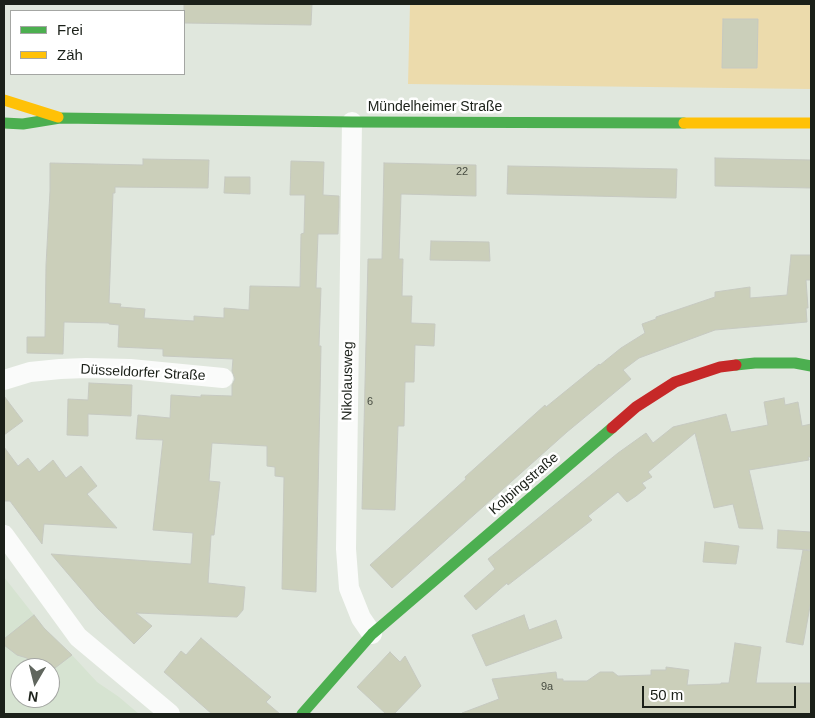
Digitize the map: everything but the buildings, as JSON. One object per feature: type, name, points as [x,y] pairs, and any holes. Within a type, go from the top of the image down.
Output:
[{"type":"main road","name":"Mündelheimer Straße","points":[[4,100],[60,118]]},
{"type":"main road","name":"Mündelheimer Straße","points":[[4,123],[23,124],[60,118],[352,122],[811,123]]},
{"type":"main road","name":"Kolpingstraße","points":[[302,714],[372,634],[636,407],[675,382],[720,368],[755,363],[795,363],[811,366]]},
{"type":"street","name":"Nikolausweg","points":[[352,122],[346,549],[349,588],[361,618],[372,634]]},
{"type":"street","name":"Düsseldorfer Straße","points":[[4,380],[30,372],[86,368],[130,369],[223,378]]},
{"type":"street","points":[[4,535],[78,637],[170,714]]},
{"type":"shaded area","points":[[410,4],[811,4],[811,89],[408,84]]},
{"type":"shaded area","points":[[4,577],[44,628],[97,682],[139,714],[4,714]]},
{"type":"traffic: fast","points":[[4,123],[23,124],[60,118],[352,122],[684,123]]},
{"type":"traffic: fast","points":[[736,365],[795,363],[811,366]]},
{"type":"traffic: fast","points":[[302,714],[372,634],[612,428]]},
{"type":"traffic: slow","points":[[4,100],[58,117]]},
{"type":"traffic: slow","points":[[684,123],[811,123]]},
{"type":"traffic: jam","points":[[612,428],[636,407],[675,382],[720,367],[736,365]]}]
